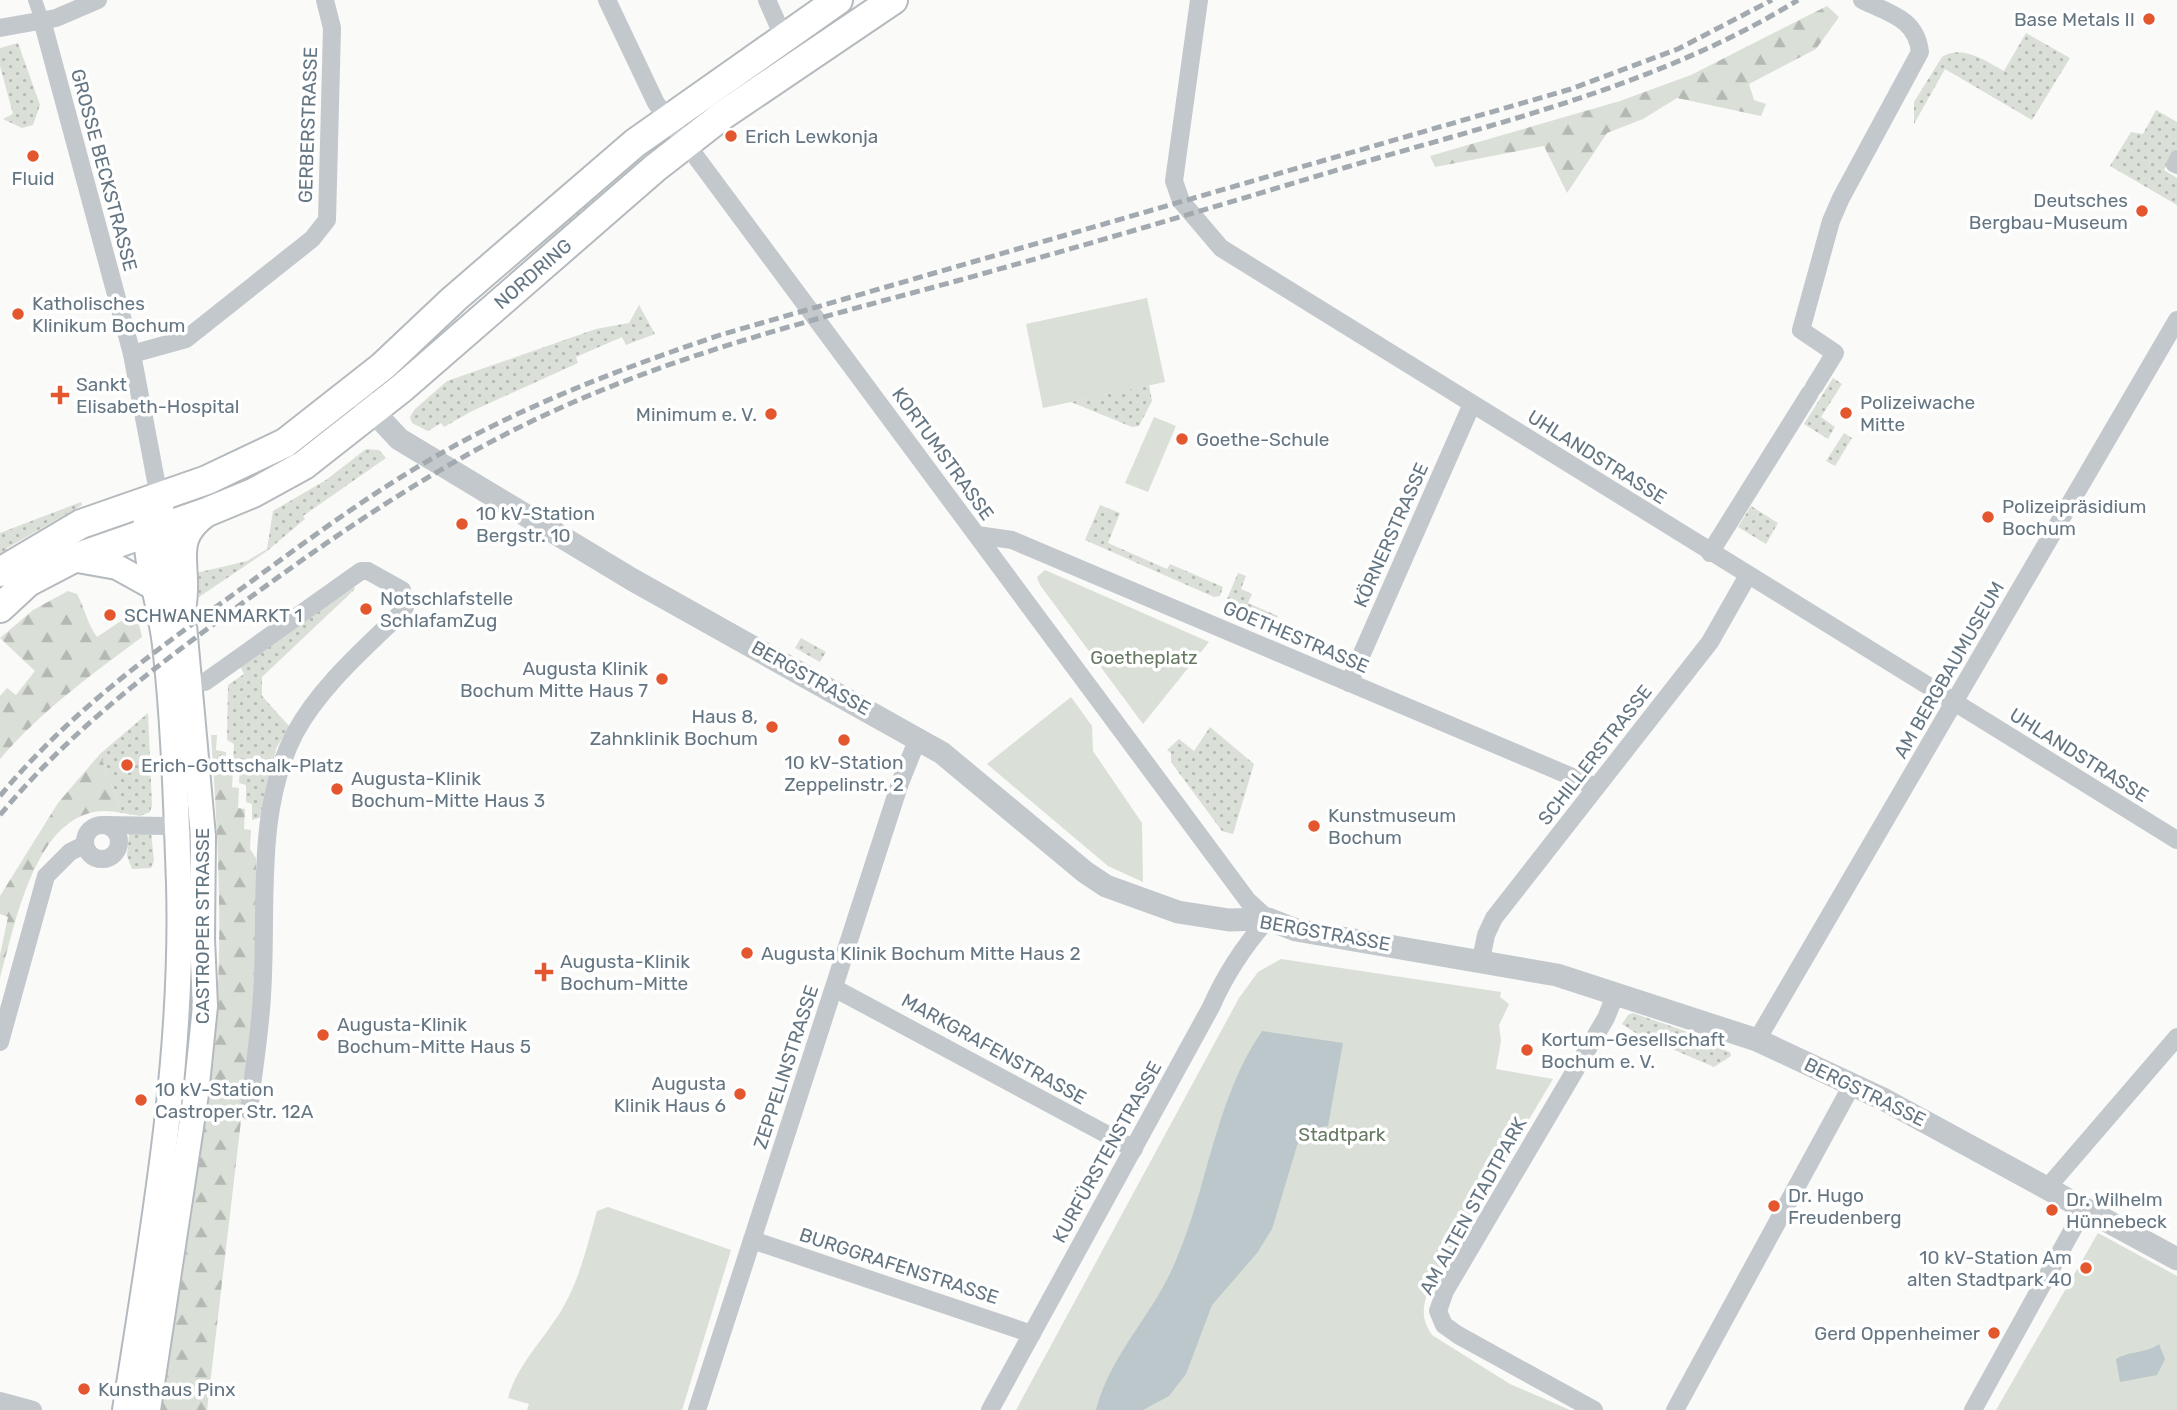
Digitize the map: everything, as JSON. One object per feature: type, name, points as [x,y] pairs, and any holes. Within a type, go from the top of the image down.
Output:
[{"type":"main road","name":"NORDRING","points":[[0,572],[81,524],[154,491],[207,480],[285,443],[355,390],[625,152],[783,36],[838,0]]},
{"type":"main road","name":"NORDRING","points":[[0,608],[28,582],[72,559],[208,512],[253,493],[304,465],[372,413],[655,168],[893,0]]},
{"type":"main road","points":[[154,491],[154,530]]},
{"type":"main road","points":[[182,603],[182,542],[185,531],[208,512]]},
{"type":"main road","name":"CASTROPER STRASSE","points":[[125,1410],[159,1181],[177,1022],[180,952],[172,713],[162,620],[146,560],[154,530]]},
{"type":"main road","name":"CASTROPER STRASSE","points":[[148,1410],[196,1094],[205,1006],[201,888],[203,836],[182,603],[172,586],[154,530]]},
{"type":"main road","points":[[72,559],[117,567],[153,587]]},
{"type":"street","name":"GROSSE BECKSTRASSE","points":[[35,0],[132,354],[154,491]]},
{"type":"street","points":[[0,28],[56,18],[98,0]]},
{"type":"street","name":"GERBERSTRASSE","points":[[132,354],[186,339],[312,240],[327,220],[332,28],[325,0]]},
{"type":"street","name":"KORTUMSTRASSE","points":[[607,0],[656,103],[668,120],[1248,901],[1268,919]]},
{"type":"street","points":[[767,0],[783,36]]},
{"type":"street","name":"UHLANDSTRASSE","points":[[1199,0],[1174,181],[1181,201],[1221,248],[1747,577],[2177,840]]},
{"type":"street","points":[[1710,553],[1835,353],[1801,330],[1831,221],[1854,170],[1920,52],[1919,36],[1911,25],[1862,0]]},
{"type":"street","points":[[2177,158],[2173,164],[2177,167]]},
{"type":"street","name":"AM BERGBAUMUSEUM","points":[[1757,1040],[2177,320]]},
{"type":"street","name":"BERGSTRASSE","points":[[355,390],[372,413],[399,439],[633,580],[942,753],[1085,872],[1107,886],[1178,912],[1229,920],[1268,919],[1296,930],[1557,975],[1757,1040],[1852,1085],[2177,1259]]},
{"type":"street","name":"KÖRNERSTRASSE","points":[[1349,683],[1472,404]]},
{"type":"street","name":"GOETHESTRASSE","points":[[977,535],[1012,540],[1596,787]]},
{"type":"street","points":[[205,682],[361,571],[368,571],[402,590],[405,599],[400,614],[349,663],[308,712],[287,750],[279,776],[266,861],[262,998],[249,1111]]},
{"type":"street","name":"SCHILLERSTRASSE","points":[[1481,960],[1486,935],[1494,918],[1710,642],[1747,577]]},
{"type":"street","name":"ZEPPELINSTRASSE","points":[[697,1410],[900,783],[918,738]]},
{"type":"street","points":[[105,825],[118,835],[119,844],[114,854],[101,860],[93,858],[84,845],[85,835],[91,828],[105,825],[166,826],[175,830],[194,847],[201,888]]},
{"type":"street","points":[[0,1042],[46,876],[70,852],[84,845]]},
{"type":"street","name":"KURFÜRSTENSTRASSE","points":[[990,1410],[1211,1007],[1224,978],[1244,946],[1268,919]]},
{"type":"street","name":"MARKGRAFENSTRASSE","points":[[834,988],[1134,1149]]},
{"type":"street","name":"AM ALTEN STADTPARK","points":[[1594,1410],[1458,1335],[1444,1325],[1438,1311],[1445,1291],[1606,1018],[1616,993]]},
{"type":"street","points":[[2048,1188],[2177,1037]]},
{"type":"street","points":[[1675,1410],[1852,1085]]},
{"type":"street","points":[[1973,1410],[2084,1209]]},
{"type":"street","name":"BURGGRAFENSTRASSE","points":[[752,1240],[1032,1334]]},
{"type":"street","points":[[0,1401],[33,1410]]},
{"type":"green space","points":[[1827,6],[1839,17],[1816,49],[1749,84],[1754,100],[1766,104],[1761,116],[1677,98],[1643,119],[1607,133],[1567,193],[1544,146],[1435,167],[1430,156],[1620,101],[1691,75]]},
{"type":"green space","points":[[2026,33],[2070,58],[2032,120],[1945,69],[1914,124],[1914,102],[1942,57],[1950,53],[1966,53],[2004,71]]},
{"type":"green space","points":[[18,43],[40,105],[33,125],[22,128],[3,119],[13,114],[0,66],[0,48]]},
{"type":"green space","points":[[2156,110],[2177,122],[2177,149],[2164,170],[2177,178],[2177,205],[2110,166],[2131,132],[2143,134]]},
{"type":"green space","points":[[637,154],[645,164],[401,377],[397,372],[522,263]]},
{"type":"green space","points":[[1147,298],[1165,382],[1043,408],[1026,324]]},
{"type":"green space","points":[[639,305],[655,334],[626,345],[622,337],[576,357],[578,363],[472,411],[444,427],[441,423],[428,431],[412,423],[410,417],[415,409],[447,381],[596,329],[629,323]]},
{"type":"green space","points":[[1833,378],[1842,384],[1821,417],[1835,427],[1828,439],[1804,424]]},
{"type":"green space","points":[[1149,385],[1152,401],[1139,426],[1132,427],[1071,402]]},
{"type":"green space","points":[[1154,417],[1176,426],[1148,492],[1125,483]]},
{"type":"green space","points":[[1844,433],[1852,438],[1835,466],[1826,461]]},
{"type":"green space","points":[[366,449],[379,450],[386,458],[303,516],[305,519],[267,551],[199,597],[196,573],[247,561],[267,549],[273,511],[326,480]]},
{"type":"green space","points":[[81,502],[82,505],[7,548],[9,555],[0,561],[0,533]]},
{"type":"green space","points":[[1100,505],[1120,513],[1108,543],[1167,569],[1170,564],[1223,587],[1220,596],[1214,597],[1085,540]]},
{"type":"green space","points":[[1751,506],[1778,523],[1766,544],[1738,527]]},
{"type":"green space","name":"Goetheplatz","points":[[1045,570],[1209,642],[1143,724],[1040,585],[1037,577]]},
{"type":"green space","points":[[1238,573],[1246,576],[1241,589],[1252,594],[1248,603],[1278,616],[1274,624],[1229,604],[1227,599]]},
{"type":"green space","points":[[352,584],[355,589],[262,677],[262,696],[289,726],[276,749],[262,817],[252,820],[252,804],[246,802],[246,785],[239,783],[240,767],[233,763],[234,744],[227,740],[228,685],[244,674],[240,666]]},
{"type":"green space","points":[[68,591],[77,594],[97,637],[136,611],[142,637],[50,709],[0,759],[0,696],[7,688],[16,695],[35,671],[0,638],[33,610]]},
{"type":"green space","points":[[801,638],[826,652],[820,662],[795,648]]},
{"type":"green space","points":[[1071,697],[1092,726],[1093,751],[1142,823],[1143,882],[1108,866],[987,764]]},
{"type":"green space","name":"Erich-Gottschalk-Platz","points":[[148,713],[152,805],[150,812],[140,816],[122,813],[100,754]]},
{"type":"green space","points":[[1210,727],[1254,764],[1233,834],[1222,831],[1171,762],[1171,753],[1167,750],[1179,739],[1194,751]]},
{"type":"green space","points":[[211,735],[217,735],[216,750],[226,752],[225,769],[233,771],[232,787],[239,788],[238,808],[245,809],[244,829],[251,830],[250,849],[256,858],[258,976],[207,1410],[162,1410],[203,1134],[217,1004],[219,888]]},
{"type":"green space","points":[[100,754],[122,813],[93,812],[70,822],[51,842],[35,867],[23,896],[0,978],[0,955],[8,917],[0,914],[0,896],[58,803]]},
{"type":"green space","points":[[151,832],[154,861],[151,868],[132,869],[127,856],[129,834]]},
{"type":"green space","name":"Stadtpark","points":[[1281,959],[1501,992],[1500,997],[1509,1004],[1499,1025],[1501,1041],[1496,1069],[1553,1079],[1429,1289],[1424,1318],[1432,1335],[1510,1384],[1570,1410],[1016,1410],[1239,998],[1258,972]]},
{"type":"green space","points":[[1633,1013],[1691,1033],[1695,1039],[1730,1052],[1731,1056],[1714,1067],[1637,1034],[1622,1024],[1628,1015]]},
{"type":"green space","points":[[608,1207],[731,1250],[682,1410],[527,1410],[529,1404],[508,1398],[513,1385],[571,1293],[597,1211]]},
{"type":"green space","points":[[2098,1233],[2177,1276],[2177,1410],[1996,1410]]},
{"type":"shaded area","points":[[1262,1031],[1343,1043],[1328,1126],[1315,1128],[1299,1139],[1272,1229],[1257,1253],[1212,1305],[1186,1374],[1169,1396],[1143,1410],[1096,1410],[1111,1371],[1174,1265],[1186,1236],[1233,1086]]},
{"type":"shaded area","points":[[2159,1344],[2165,1359],[2157,1375],[2120,1382],[2116,1359]]},
{"type":"railway","points":[[0,796],[51,740],[107,690],[279,561],[411,471],[541,403],[648,360],[720,335],[1571,89],[1678,49],[1772,0]]},
{"type":"railway","points":[[0,815],[53,757],[110,705],[273,581],[394,498],[479,448],[567,405],[663,367],[761,335],[1106,239],[1579,98],[1691,56],[1746,30],[1798,0]]},
{"type":"place","name":"Base Metals II","points":[[2149,19]]},
{"type":"place","name":"Erich Lewkonja","points":[[731,136]]},
{"type":"place","name":"Fluid","points":[[33,156]]},
{"type":"place","name":"Deutsches Bergbau-Museum","points":[[2142,211]]},
{"type":"place","name":"Katholisches Klinikum Bochum","points":[[18,314]]},
{"type":"place","name":"Sankt Elisabeth-Hospital","points":[[60,395]]},
{"type":"place","name":"Polizeiwache Mitte","points":[[1846,413]]},
{"type":"place","name":"Minimum e. V.","points":[[771,414]]},
{"type":"place","name":"Goethe-Schule","points":[[1182,439]]},
{"type":"place","name":"Polizeipräsidium Bochum","points":[[1988,517]]},
{"type":"place","name":"10 kV-Station Bergstr. 10","points":[[462,524]]},
{"type":"place","name":"Notschlafstelle SchlafamZug","points":[[366,609]]},
{"type":"place","name":"SCHWANENMARKT 1","points":[[110,615]]},
{"type":"place","name":"Augusta Klinik Bochum Mitte Haus 7","points":[[662,679]]},
{"type":"place","name":"Haus 8, Zahnklinik Bochum","points":[[772,727]]},
{"type":"place","name":"10 kV-Station Zeppelinstr. 2","points":[[844,740]]},
{"type":"place","name":"Erich-Gottschalk-Platz","points":[[127,765]]},
{"type":"place","name":"Augusta-Klinik Bochum-Mitte Haus 3","points":[[337,789]]},
{"type":"place","name":"Kunstmuseum Bochum","points":[[1314,826]]},
{"type":"place","name":"Augusta Klinik Bochum Mitte Haus 2","points":[[747,953]]},
{"type":"place","name":"Augusta-Klinik Bochum-Mitte","points":[[544,972]]},
{"type":"place","name":"Augusta-Klinik Bochum-Mitte Haus 5","points":[[323,1035]]},
{"type":"place","name":"Kortum-Gesellschaft Bochum e. V.","points":[[1527,1050]]},
{"type":"place","name":"Augusta Klinik Haus 6","points":[[740,1094]]},
{"type":"place","name":"10 kV-Station Castroper Str. 12A","points":[[141,1100]]},
{"type":"place","name":"Dr. Hugo Freudenberg","points":[[1774,1206]]},
{"type":"place","name":"Dr. Wilhelm Hünnebeck","points":[[2052,1210]]},
{"type":"place","name":"10 kV-Station Am alten Stadtpark 40","points":[[2086,1268]]},
{"type":"place","name":"Gerd Oppenheimer","points":[[1994,1333]]},
{"type":"place","name":"Kunsthaus Pinx","points":[[84,1389]]}]
